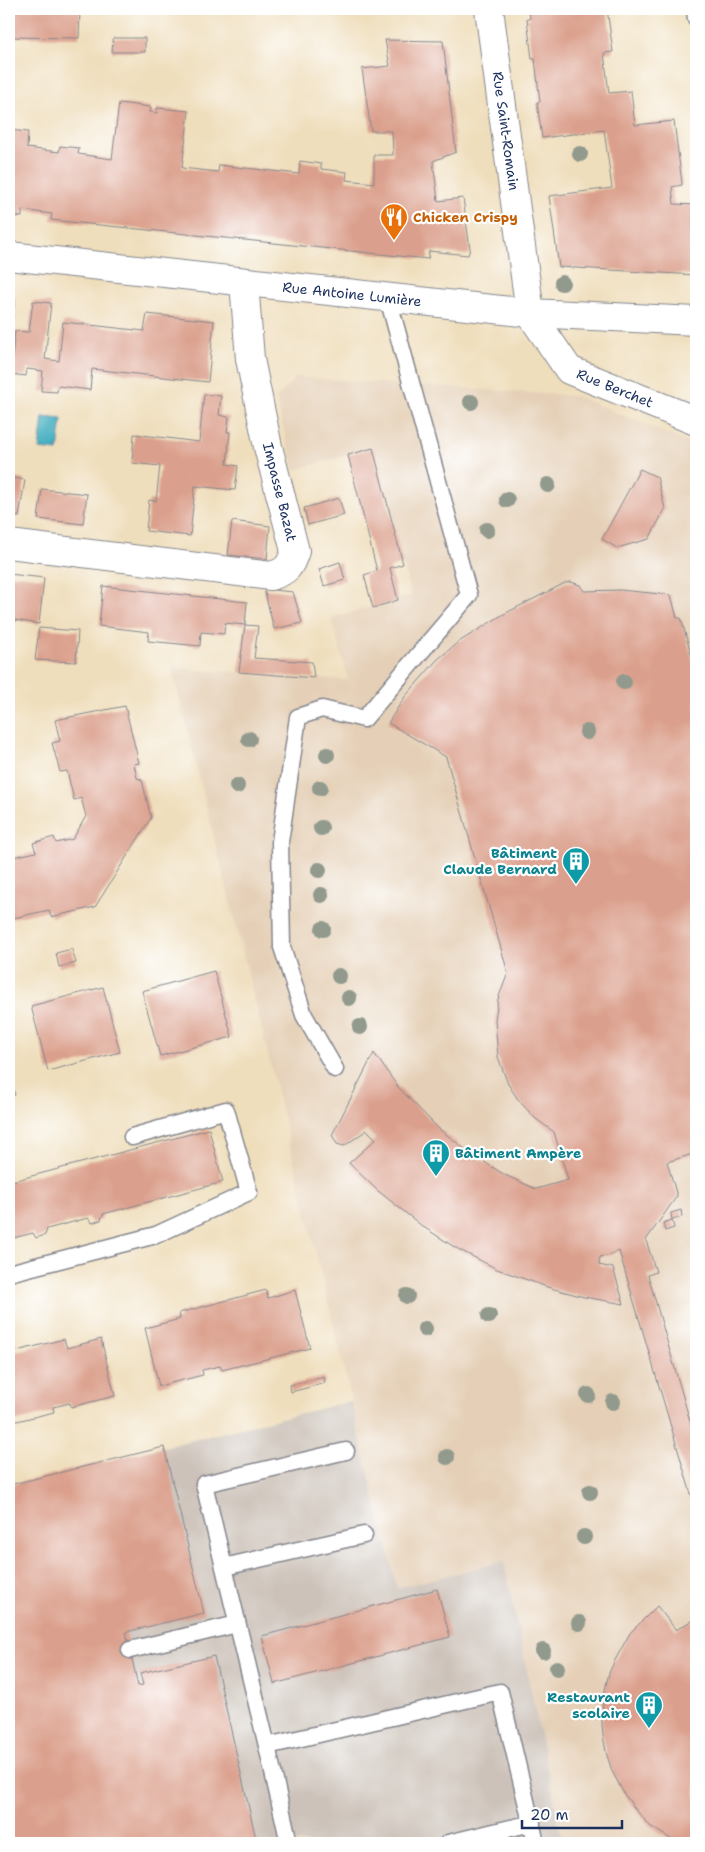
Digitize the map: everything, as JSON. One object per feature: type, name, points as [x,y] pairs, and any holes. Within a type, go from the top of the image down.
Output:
[{"type":"street","name":"Rue Saint-Romain","points":[[489,9],[530,313]]},
{"type":"street","name":"Rue Antoine Lumière","points":[[9,256],[530,313],[696,321]]},
{"type":"street","name":"Impasse Bazat","points":[[9,544],[271,576],[282,573],[291,564],[295,551],[268,447],[250,359],[244,282]]},
{"type":"street","name":"Rue Berchet","points":[[530,313],[569,370],[696,421]]},
{"type":"lane","points":[[695,9],[696,19]]},
{"type":"lane","points":[[335,1069],[304,1015],[282,947],[280,842],[298,716],[322,708],[364,719],[469,595],[388,298]]},
{"type":"lane","points":[[9,1273],[156,1235],[249,1192],[226,1110],[132,1136]]},
{"type":"lane","points":[[289,1843],[204,1484],[346,1450]]},
{"type":"lane","points":[[224,1567],[364,1535]]},
{"type":"lane","points":[[130,1650],[238,1624]]},
{"type":"lane","points":[[267,1746],[500,1692],[536,1843]]},
{"type":"lane","points":[[448,1843],[532,1824]]},
{"type":"shaded area","points":[[296,377],[576,396],[696,446],[696,1843],[563,1843],[504,1561],[397,1588],[268,1054],[172,668],[348,680],[332,618],[411,596],[373,448],[294,470],[276,399]]},
{"type":"shaded area","points":[[351,1401],[397,1588],[504,1561],[563,1843],[9,1843],[9,1485]]},
{"type":"water","points":[[43,417],[62,419],[58,451],[39,449]]},
{"type":"building","points":[[9,9],[80,9],[79,38],[9,37]]},
{"type":"building","points":[[529,9],[607,9],[613,52],[604,53],[609,93],[631,91],[635,125],[674,121],[682,185],[672,187],[674,204],[696,205],[696,275],[559,267],[549,196],[612,188],[604,130],[542,138],[537,102],[540,102],[535,59],[532,59],[527,19],[530,19]]},
{"type":"building","points":[[113,38],[145,38],[145,52],[112,52]]},
{"type":"building","points":[[385,40],[443,41],[456,152],[433,161],[438,201],[463,198],[470,249],[468,255],[429,251],[428,259],[51,220],[52,214],[22,210],[22,217],[9,216],[9,130],[28,132],[27,148],[59,152],[60,146],[79,148],[78,154],[112,159],[119,103],[151,107],[150,112],[157,113],[157,108],[189,111],[182,168],[218,172],[219,165],[299,174],[300,161],[321,164],[321,169],[347,172],[346,180],[374,183],[374,155],[393,155],[392,131],[371,131],[362,69],[390,66]]},
{"type":"building","points":[[9,299],[15,299],[10,340],[9,340]]},
{"type":"building","points":[[33,301],[51,303],[45,359],[59,361],[63,322],[144,331],[147,314],[214,321],[208,382],[92,369],[90,390],[58,386],[57,392],[41,391],[43,371],[27,369],[26,376],[10,374],[15,331],[29,332]]},
{"type":"building","points":[[204,394],[221,396],[219,415],[229,417],[227,432],[230,432],[227,464],[238,466],[235,490],[195,486],[190,536],[146,531],[149,500],[156,501],[160,466],[132,463],[134,434],[199,442]]},
{"type":"building","points":[[373,448],[403,564],[390,568],[398,600],[373,608],[364,575],[377,571],[348,455]]},
{"type":"building","points":[[640,469],[657,477],[665,509],[649,539],[617,548],[602,539]]},
{"type":"building","points":[[9,477],[25,480],[19,517],[9,515]]},
{"type":"building","points":[[42,489],[87,494],[83,524],[38,519]]},
{"type":"building","points":[[339,498],[344,515],[308,525],[304,508]]},
{"type":"building","points":[[232,521],[270,526],[267,559],[228,555]]},
{"type":"building","points":[[340,562],[345,580],[324,586],[319,569]]},
{"type":"building","points":[[9,574],[44,578],[39,624],[15,620],[14,632],[9,631]]},
{"type":"building","name":"Bâtiment Claude Bernard","points":[[571,582],[580,585],[584,591],[620,590],[671,595],[677,618],[681,618],[696,672],[696,1153],[667,1162],[677,1196],[646,1240],[656,1272],[648,1275],[696,1442],[696,1511],[619,1251],[600,1257],[599,1265],[613,1268],[624,1304],[584,1297],[547,1287],[497,1269],[456,1248],[422,1226],[377,1190],[349,1163],[376,1139],[367,1130],[344,1146],[337,1144],[332,1135],[374,1053],[398,1087],[438,1128],[470,1153],[505,1175],[536,1189],[568,1180],[554,1132],[536,1119],[519,1101],[508,1084],[498,1057],[495,1020],[498,999],[508,973],[446,757],[388,723],[404,698],[437,660],[457,643],[502,615],[565,583]]},
{"type":"building","points":[[103,586],[247,602],[245,625],[225,623],[224,634],[201,632],[200,646],[148,641],[149,632],[99,626]]},
{"type":"building","points":[[264,589],[293,592],[302,623],[274,629]]},
{"type":"building","points":[[245,625],[258,626],[254,658],[312,662],[314,678],[239,672]]},
{"type":"building","points":[[39,628],[78,631],[76,662],[35,660]]},
{"type":"building","points":[[125,706],[139,763],[134,764],[137,778],[142,780],[151,818],[95,907],[51,917],[49,910],[9,919],[9,858],[36,852],[33,843],[54,837],[56,843],[73,839],[86,816],[81,798],[74,800],[67,771],[60,772],[52,743],[60,741],[55,720]]},
{"type":"building","points":[[72,949],[76,963],[59,967],[56,953]]},
{"type":"building","points":[[214,971],[232,1037],[160,1056],[142,991]]},
{"type":"building","points":[[103,987],[120,1052],[48,1071],[31,1006]]},
{"type":"building","points":[[9,1075],[15,1095],[9,1097]]},
{"type":"building","points":[[209,1129],[223,1182],[103,1214],[101,1220],[92,1223],[88,1218],[47,1229],[45,1235],[36,1238],[33,1233],[9,1239],[9,1182]]},
{"type":"building","points":[[681,1210],[682,1217],[672,1220],[671,1213]]},
{"type":"building","points":[[672,1220],[674,1228],[665,1231],[663,1223]]},
{"type":"building","points":[[266,1290],[268,1298],[295,1290],[310,1348],[222,1370],[220,1366],[202,1370],[203,1375],[159,1386],[145,1328],[180,1319],[179,1313]]},
{"type":"building","points":[[64,1339],[67,1348],[101,1339],[115,1396],[71,1407],[70,1403],[53,1407],[54,1412],[9,1423],[9,1353]]},
{"type":"building","points":[[324,1377],[325,1383],[291,1392],[290,1385]]},
{"type":"building","points":[[164,1447],[204,1613],[126,1632],[138,1686],[143,1685],[140,1673],[214,1656],[257,1843],[9,1843],[9,1485]]},
{"type":"building","points":[[437,1589],[450,1637],[274,1684],[262,1636]]},
{"type":"building","name":"Restaurant scolaire","points":[[657,1606],[676,1630],[696,1618],[696,1843],[677,1843],[650,1826],[636,1810],[624,1794],[612,1771],[603,1735],[603,1698],[609,1673],[630,1633]]},
{"type":"place","name":"Chicken Crispy","points":[[394,241]]},
{"type":"place","name":"Bâtiment Claude Bernard","points":[[576,885]]},
{"type":"place","name":"Bâtiment Ampère","points":[[436,1177]]},
{"type":"place","name":"Restaurant scolaire","points":[[649,1729]]}]
